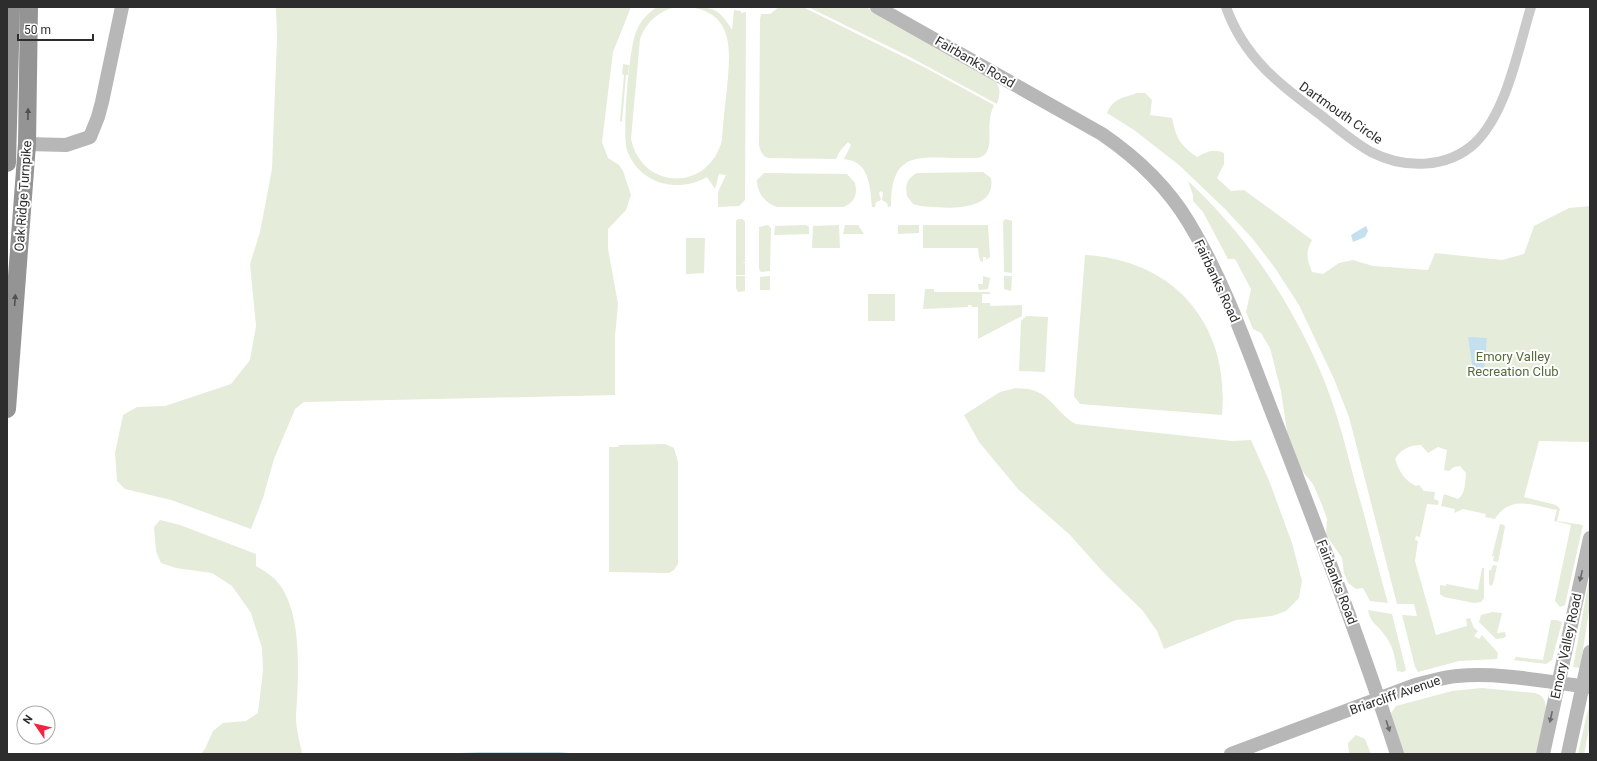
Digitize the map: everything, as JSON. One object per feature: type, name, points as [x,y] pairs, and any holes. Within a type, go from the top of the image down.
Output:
[{"type":"highway","name":"Oak Ridge Turnpike","points":[[7,163],[11,7]]},
{"type":"highway","name":"Oak Ridge Turnpike","points":[[7,408],[27,144],[29,7]]},
{"type":"highway","points":[[8,143],[27,144]]},
{"type":"street","points":[[27,144],[66,145],[90,136],[98,117],[102,102],[122,7]]},
{"type":"street","name":"Fairbanks Road","points":[[877,7],[1102,134],[1129,152],[1150,172],[1189,222],[1221,286],[1346,603],[1397,754]]},
{"type":"street","name":"Dartmouth Circle","points":[[1226,7],[1236,31],[1254,59],[1283,87],[1371,152],[1398,162],[1418,164],[1438,163],[1458,155],[1475,142],[1488,126],[1501,104],[1531,7]]},
{"type":"street","name":"Emory Valley Road","points":[[1543,754],[1590,538]]},
{"type":"street","name":"Emory Valley Road","points":[[1568,754],[1586,687],[1590,652]]},
{"type":"street","name":"Briarcliff Avenue","points":[[1231,754],[1415,685],[1456,676],[1502,676],[1586,687]]},
{"type":"green space","points":[[276,7],[631,7],[613,52],[602,142],[608,158],[619,165],[623,171],[631,195],[626,210],[608,229],[608,249],[618,304],[615,336],[615,395],[304,402],[295,409],[274,459],[263,498],[251,529],[171,500],[125,489],[117,481],[115,453],[123,415],[137,407],[165,406],[231,384],[250,360],[256,326],[250,264],[260,232],[272,169],[277,38]]},
{"type":"green space","points":[[657,7],[676,7],[658,14],[649,22],[640,39],[631,139],[638,156],[648,168],[661,176],[676,178],[690,176],[704,169],[715,157],[722,140],[728,75],[729,49],[727,37],[722,26],[715,17],[704,11],[689,7],[710,8],[715,10],[723,17],[732,30],[734,10],[741,11],[741,13],[746,12],[745,200],[739,206],[718,207],[718,192],[726,175],[719,174],[715,189],[707,177],[684,185],[661,183],[640,171],[633,162],[627,150],[625,127],[633,41],[642,21]]},
{"type":"green space","points":[[779,7],[803,7],[922,66],[994,105],[990,116],[989,145],[986,153],[975,158],[923,158],[912,160],[903,165],[897,174],[892,187],[891,206],[888,207],[887,203],[882,200],[883,193],[881,191],[879,193],[881,200],[876,202],[875,207],[872,207],[869,184],[864,170],[853,161],[844,159],[851,145],[848,142],[840,151],[836,159],[769,158],[763,155],[759,145],[760,20],[761,14],[770,14]]},
{"type":"green space","points":[[808,7],[866,7],[991,77],[997,83],[999,89],[997,104],[908,56]]},
{"type":"green space","points":[[623,64],[629,65],[628,75],[626,75],[622,122],[620,121],[624,75],[622,74]]},
{"type":"green space","name":"Emory Valley Recreation Club","points":[[1137,93],[1145,93],[1152,100],[1150,115],[1172,118],[1177,136],[1186,149],[1197,157],[1213,151],[1224,153],[1224,164],[1217,178],[1231,191],[1244,190],[1312,240],[1308,248],[1308,256],[1312,272],[1323,274],[1339,263],[1353,260],[1373,266],[1428,270],[1435,253],[1502,260],[1524,254],[1534,226],[1569,208],[1590,206],[1590,442],[1539,441],[1524,497],[1556,505],[1560,509],[1557,521],[1583,525],[1565,605],[1560,607],[1555,601],[1571,525],[1554,521],[1557,510],[1531,504],[1515,504],[1507,507],[1495,519],[1485,517],[1486,514],[1463,509],[1454,513],[1455,509],[1441,506],[1444,494],[1458,499],[1461,497],[1465,487],[1466,473],[1460,466],[1454,467],[1449,471],[1444,470],[1447,450],[1438,447],[1428,453],[1421,445],[1413,446],[1403,450],[1395,459],[1400,471],[1408,481],[1416,486],[1419,485],[1424,491],[1435,492],[1434,499],[1439,501],[1438,505],[1427,504],[1420,537],[1416,536],[1415,540],[1418,541],[1415,561],[1436,635],[1467,626],[1466,619],[1470,618],[1474,628],[1478,631],[1474,636],[1479,639],[1482,635],[1498,653],[1497,659],[1459,661],[1418,672],[1415,667],[1402,615],[1417,616],[1414,604],[1397,604],[1349,417],[1334,379],[1299,305],[1275,268],[1252,238],[1225,209],[1179,165],[1134,130],[1107,113],[1115,101]]},
{"type":"green space","points":[[983,172],[991,178],[991,190],[986,198],[977,203],[954,208],[920,206],[913,204],[907,196],[906,188],[908,182],[911,177],[917,173]]},
{"type":"green space","points":[[764,173],[847,174],[855,183],[856,191],[852,201],[843,207],[777,207],[765,200],[758,189],[757,180]]},
{"type":"green space","points":[[1188,181],[1209,201],[1228,223],[1263,268],[1279,292],[1307,342],[1319,368],[1338,421],[1388,603],[1370,601],[1363,588],[1356,589],[1348,583],[1344,573],[1342,558],[1326,535],[1327,519],[1322,505],[1313,484],[1298,466],[1288,438],[1281,391],[1270,348],[1261,333],[1253,329],[1246,312],[1251,289],[1235,259],[1228,259],[1203,212],[1193,201],[1193,195]]},
{"type":"green space","points":[[738,219],[745,221],[745,262],[742,263],[745,263],[745,275],[736,275],[736,221]]},
{"type":"green space","points":[[1006,219],[1012,221],[1012,273],[1004,272],[1003,221]]},
{"type":"green space","points":[[768,225],[771,228],[770,271],[761,272],[759,269],[759,227]]},
{"type":"green space","points":[[806,225],[809,227],[809,234],[774,235],[775,226]]},
{"type":"green space","points":[[839,225],[840,248],[812,248],[813,226]]},
{"type":"green space","points":[[845,225],[858,225],[864,234],[843,234]]},
{"type":"green space","points":[[898,225],[919,225],[919,233],[898,234]]},
{"type":"green space","points":[[923,225],[988,225],[990,257],[986,260],[986,257],[983,257],[983,262],[980,261],[978,248],[923,248]]},
{"type":"green space","points":[[686,238],[705,238],[704,273],[686,274]]},
{"type":"green space","points":[[1085,255],[1117,260],[1146,270],[1170,284],[1191,304],[1206,327],[1217,353],[1222,383],[1222,415],[1080,404],[1074,396]]},
{"type":"green space","points":[[736,276],[745,276],[745,291],[738,292],[736,288]]},
{"type":"green space","points":[[770,276],[770,290],[760,290],[760,277]]},
{"type":"green space","points":[[983,276],[990,278],[988,289],[979,290],[978,284],[983,284]]},
{"type":"green space","points":[[1004,276],[1012,276],[1011,291],[1004,289]]},
{"type":"green space","points":[[925,289],[934,289],[934,292],[990,292],[990,294],[982,294],[982,303],[990,303],[990,306],[1022,305],[1022,316],[978,339],[978,307],[968,305],[968,307],[923,309]]},
{"type":"green space","points":[[868,294],[895,294],[895,321],[868,321]]},
{"type":"green space","points":[[1026,316],[1048,317],[1045,372],[1019,371],[1021,321]]},
{"type":"green space","points":[[1016,388],[1030,389],[1041,394],[1070,421],[1076,424],[1232,441],[1251,440],[1270,483],[1292,543],[1302,581],[1299,598],[1286,611],[1272,616],[1236,620],[1164,649],[1157,631],[1143,611],[1104,573],[1070,535],[1018,489],[979,442],[964,415],[1000,392]]},
{"type":"green space","points":[[665,444],[674,448],[678,462],[678,564],[674,570],[669,573],[609,572],[609,447],[618,447],[619,445]]},
{"type":"green space","points":[[160,520],[180,525],[256,554],[256,566],[280,584],[289,602],[296,634],[298,651],[298,686],[296,722],[302,754],[201,754],[205,749],[213,731],[223,723],[246,721],[258,713],[263,670],[262,648],[251,613],[232,586],[212,573],[176,568],[161,563],[156,551],[154,527]]},
{"type":"green space","points":[[1500,524],[1504,525],[1505,527],[1498,562],[1493,561],[1494,556],[1492,556]]},
{"type":"green space","points":[[1493,565],[1497,566],[1493,584],[1491,586],[1489,584],[1489,570],[1491,570]]},
{"type":"green space","points":[[1482,568],[1484,568],[1484,598],[1481,602],[1474,603],[1444,597],[1440,594],[1440,585],[1446,586],[1446,584],[1478,590]]},
{"type":"green space","points":[[1590,574],[1590,605],[1580,668],[1573,667]]},
{"type":"green space","points":[[1368,610],[1392,614],[1406,670],[1403,672],[1397,671],[1391,646],[1386,637],[1372,621]]},
{"type":"green space","points":[[1492,612],[1502,613],[1497,633],[1505,632],[1506,636],[1504,638],[1496,639],[1479,622],[1481,615]]},
{"type":"green space","points":[[1551,620],[1562,622],[1552,660],[1546,664],[1514,660],[1516,657],[1543,660]]},
{"type":"green space","points":[[1482,688],[1535,693],[1542,697],[1545,701],[1546,709],[1536,754],[1402,754],[1391,713],[1396,706],[1452,691]]},
{"type":"green space","points":[[1590,706],[1590,724],[1584,754],[1578,754],[1587,713]]},
{"type":"green space","points":[[1356,735],[1365,739],[1371,754],[1349,754],[1348,743]]},
{"type":"water","points":[[1366,226],[1368,231],[1365,237],[1353,242],[1351,235]]},
{"type":"water","points":[[1468,337],[1487,338],[1484,370],[1473,370]]},
{"type":"water","points":[[481,752],[559,752],[580,754],[436,754]]}]
